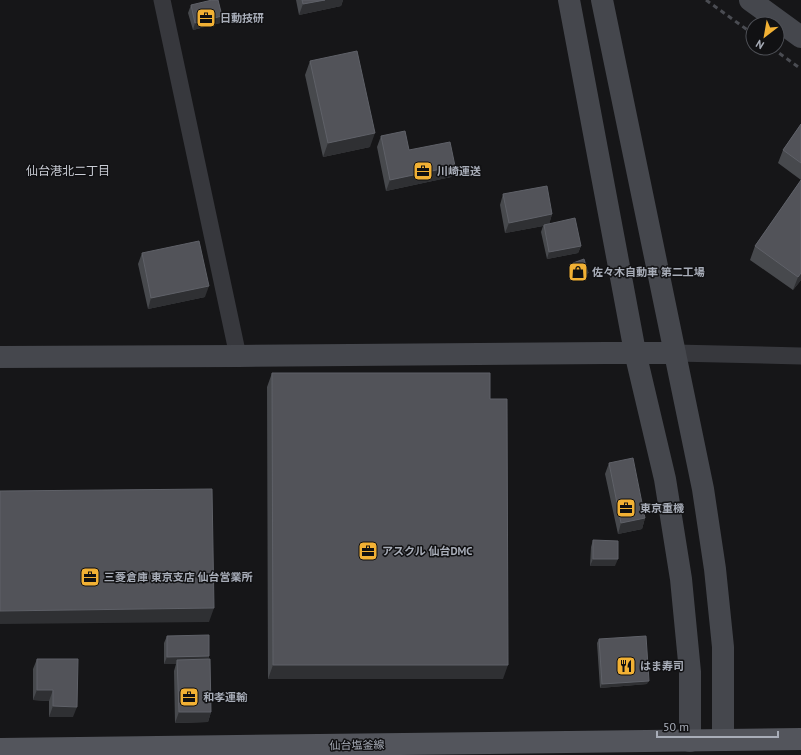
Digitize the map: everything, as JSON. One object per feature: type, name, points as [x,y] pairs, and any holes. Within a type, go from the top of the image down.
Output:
[{"type":"main road","name":"仙台塩釜線","points":[[0,749],[722,748],[801,739]]},
{"type":"street","points":[[162,0],[238,356]]},
{"type":"street","points":[[569,0],[636,352],[665,479],[681,579],[690,672],[690,748]]},
{"type":"street","points":[[602,0],[703,489],[715,569],[723,647],[722,748]]},
{"type":"street","points":[[750,0],[801,37]]},
{"type":"street","points":[[0,357],[636,352],[801,356]]},
{"type":"building","points":[[218,0],[222,16],[195,23],[191,5]]},
{"type":"building","points":[[302,0],[325,0],[303,4]]},
{"type":"building","points":[[357,51],[375,133],[328,143],[310,61]]},
{"type":"building","points":[[801,124],[801,163],[783,150]]},
{"type":"building","points":[[405,131],[409,150],[450,142],[455,166],[390,180],[381,136]]},
{"type":"building","points":[[801,180],[801,273],[798,277],[755,246]]},
{"type":"building","points":[[547,186],[552,214],[509,223],[503,194]]},
{"type":"building","points":[[575,218],[581,246],[549,252],[544,225]]},
{"type":"building","points":[[199,241],[209,286],[151,298],[142,253]]},
{"type":"building","points":[[584,259],[588,273],[577,277],[573,263]]},
{"type":"building","points":[[272,373],[490,373],[490,399],[507,399],[508,665],[273,665]]},
{"type":"building","points":[[633,458],[645,518],[621,523],[609,463]]},
{"type":"building","points":[[212,489],[214,608],[0,611],[0,491]]},
{"type":"building","points":[[593,540],[618,541],[618,559],[593,559]]},
{"type":"building","points":[[209,635],[209,656],[167,657],[167,636]]},
{"type":"building","points":[[646,636],[649,681],[602,684],[599,639]]},
{"type":"building","points":[[37,659],[78,659],[77,707],[53,706],[53,690],[37,690]]},
{"type":"building","points":[[210,659],[211,712],[179,712],[177,660]]},
{"type":"railway","points":[[706,0],[745,28]]},
{"type":"railway","points":[[783,56],[801,69]]},
{"type":"place","name":"日動技研","points":[[206,18]]},
{"type":"place","name":"川崎運送","points":[[423,171]]},
{"type":"place","name":"佐々木自動車 第二工場","points":[[578,272]]},
{"type":"place","name":"東京重機","points":[[626,508]]},
{"type":"place","name":"アスクル 仙台DMC","points":[[368,551]]},
{"type":"place","name":"三菱倉庫 東京支店 仙台営業所","points":[[90,577]]},
{"type":"place","name":"はま寿司","points":[[626,666]]},
{"type":"place","name":"和孝運輸","points":[[189,697]]},
{"type":"district","name":"仙台港北二丁目","points":[[68,171]]}]
